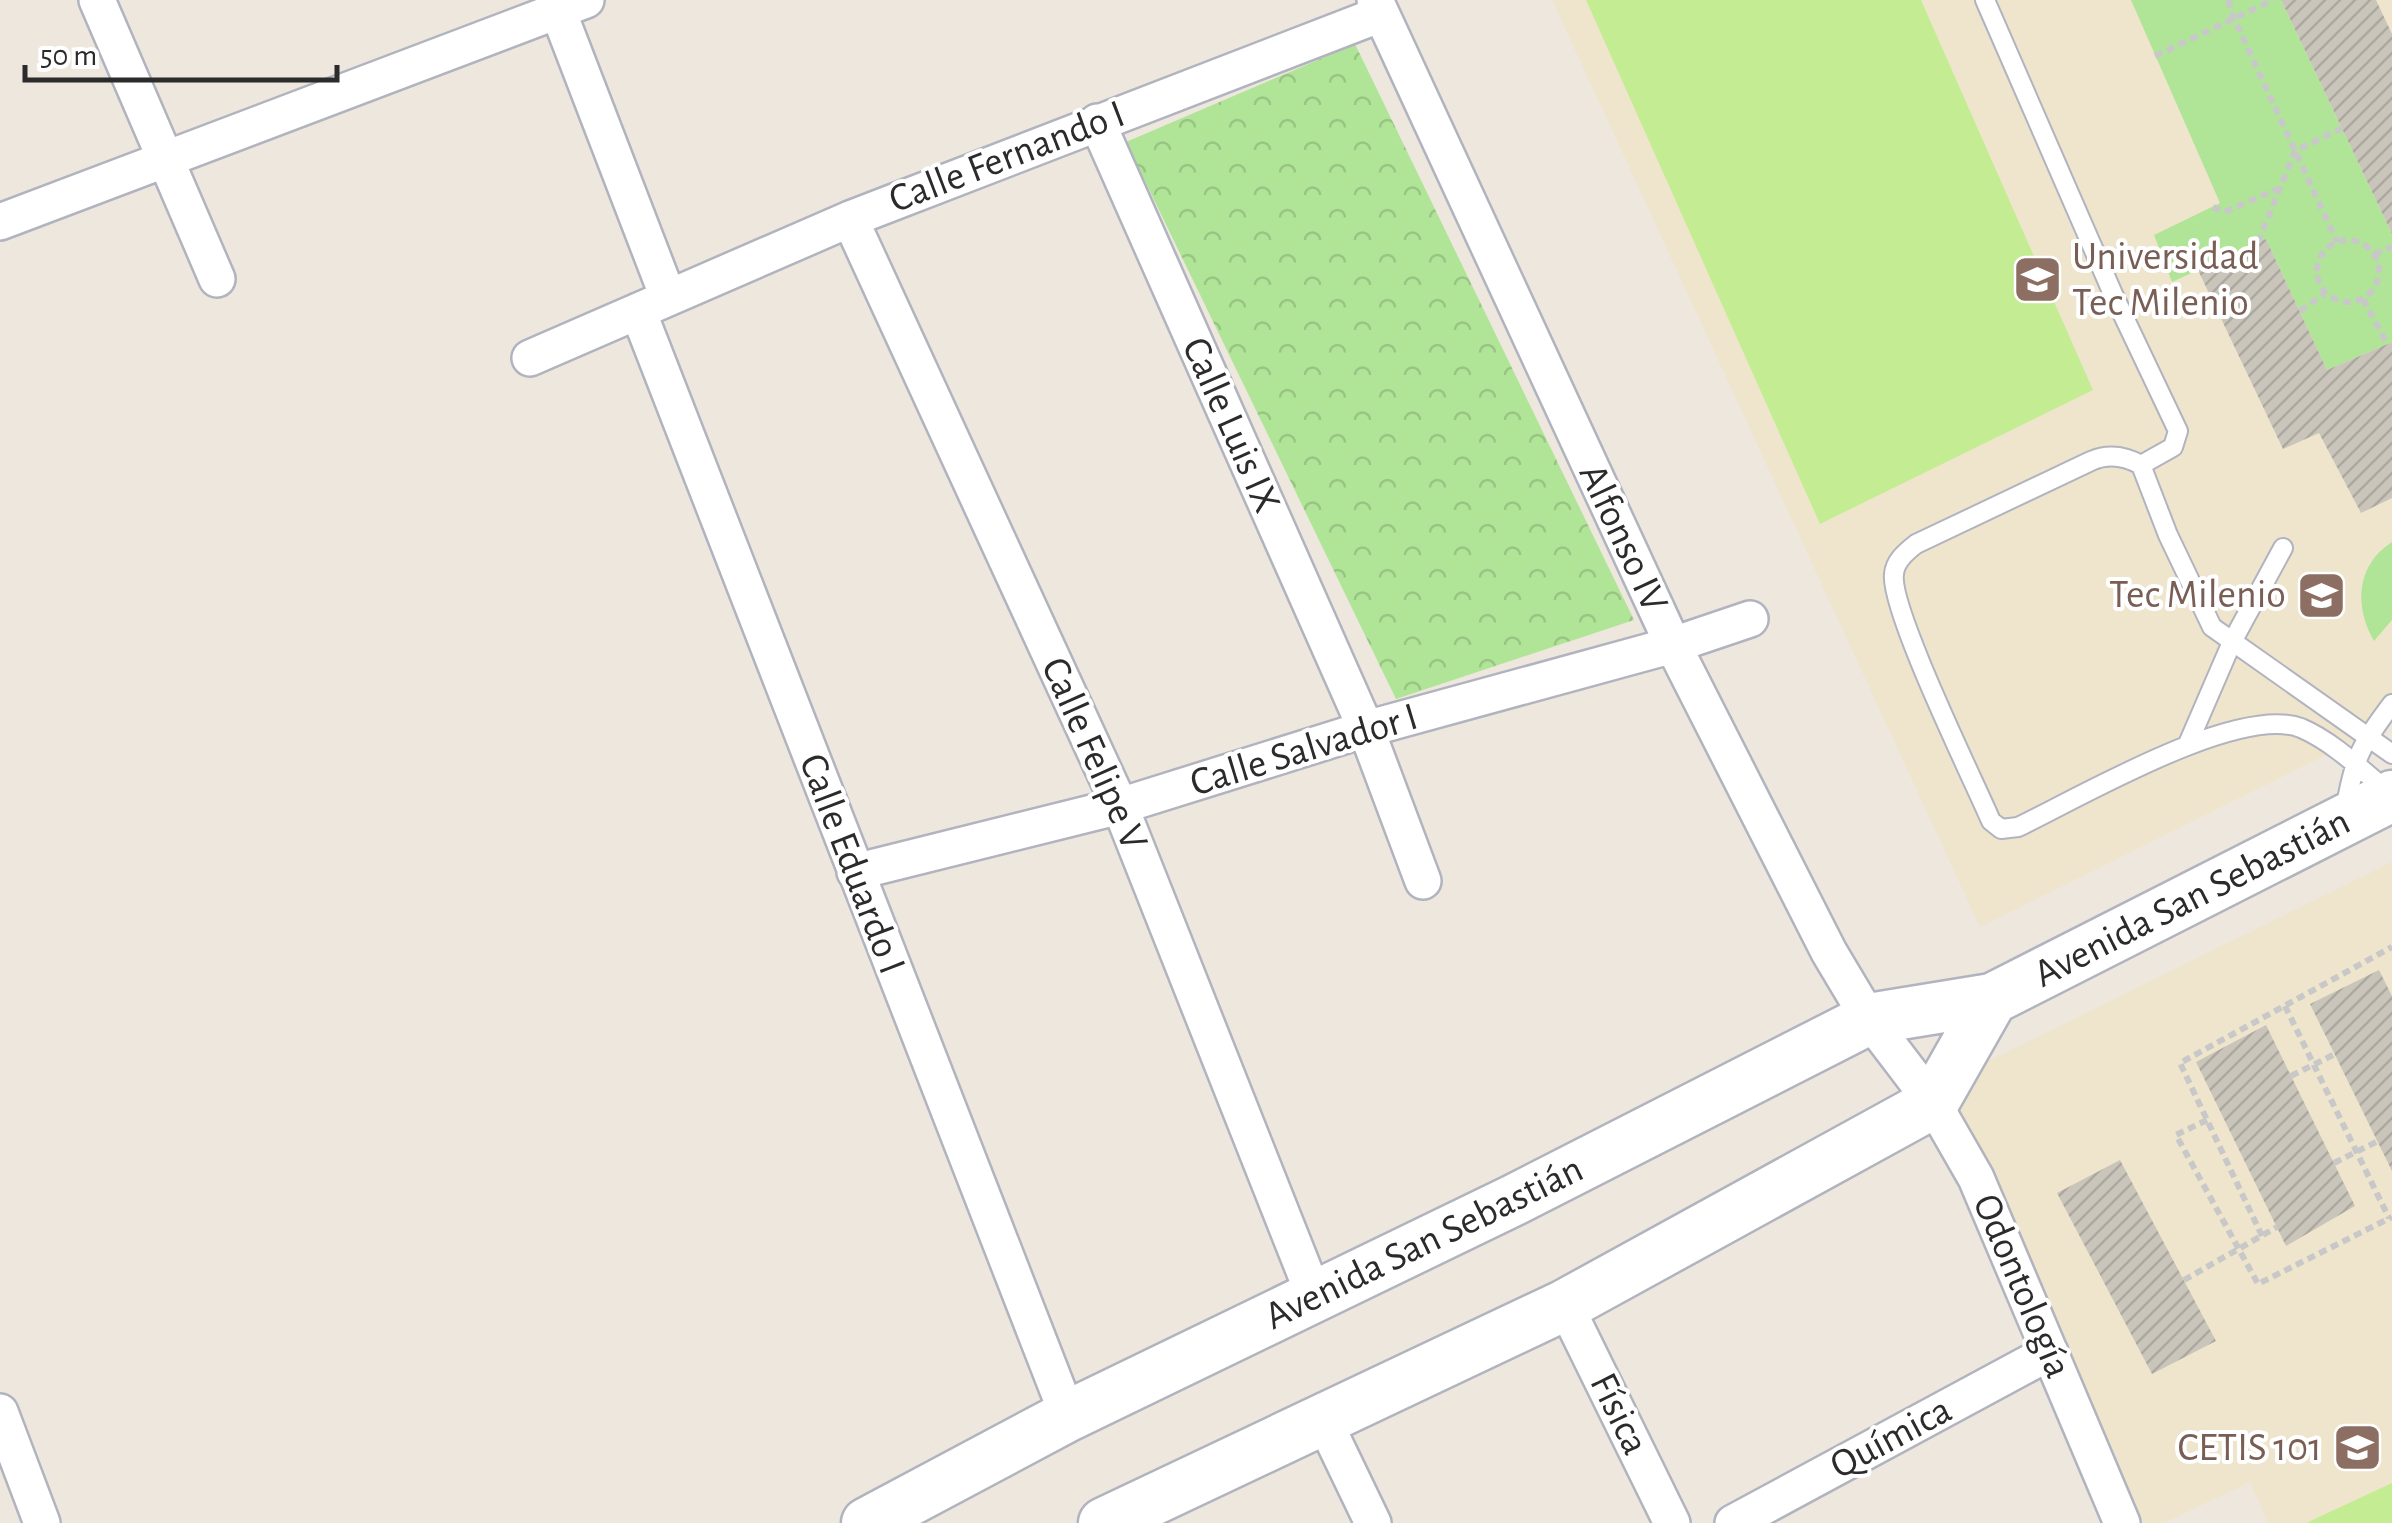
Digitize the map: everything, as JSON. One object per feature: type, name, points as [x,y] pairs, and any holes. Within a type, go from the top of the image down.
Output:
[{"type":"main road","name":"Avenida San Sebastián","points":[[868,1523],[1068,1416],[1316,1298],[1870,1019],[1992,999],[2392,796]]},
{"type":"main road","name":"Avenida San Sebastián","points":[[1933,1103],[1992,999]]},
{"type":"main road","points":[[1104,1523],[1565,1305],[1933,1103]]},
{"type":"street","points":[[98,0],[217,280]]},
{"type":"street","points":[[0,222],[572,6]]},
{"type":"street","name":"Calle Eduardo I","points":[[572,6],[653,304],[855,872],[1068,1416]]},
{"type":"street","name":"Calle Fernando I","points":[[530,358],[850,219],[1378,7]]},
{"type":"street","name":"Alfonso IV","points":[[1378,7],[1673,645],[1829,952],[1870,1019],[1901,1060]]},
{"type":"street","name":"Calle Luis IX","points":[[1097,122],[1366,729],[1423,881]]},
{"type":"street","name":"Calle Felipe V","points":[[850,219],[1120,806],[1316,1298]]},
{"type":"street","name":"Calle Salvador I","points":[[855,872],[1120,806],[1366,729],[1673,645],[1750,619]]},
{"type":"street","name":"Odontología","points":[[1901,1060],[1933,1103],[1976,1178],[2121,1523]]},
{"type":"street","name":"Física","points":[[1565,1305],[1672,1523]]},
{"type":"street","name":"Química","points":[[1733,1523],[2050,1352]]},
{"type":"street","points":[[0,1412],[42,1523]]},
{"type":"street","points":[[1323,1419],[1373,1523]]},
{"type":"lane","points":[[1984,0],[2113,294],[2178,431],[2173,447],[2141,464]]},
{"type":"lane","points":[[2392,754],[2212,627],[2168,535],[2141,464],[2130,458],[2101,456],[1916,544],[1902,555],[1894,572],[1895,595],[1991,821],[2001,829],[2018,828],[2187,746],[2251,724],[2283,724],[2302,729],[2354,763],[2392,796]]},
{"type":"lane","points":[[2187,746],[2232,642],[2284,548]]},
{"type":"lane","points":[[2343,822],[2354,763],[2392,704]]},
{"type":"path","points":[[2228,0],[2337,242]]},
{"type":"path","points":[[2156,56],[2232,16],[2273,0]]},
{"type":"path","points":[[2258,242],[2295,151],[2342,128]]},
{"type":"path","points":[[2213,207],[2224,212],[2280,188]]},
{"type":"path","points":[[2337,242],[2358,242],[2374,254],[2379,274],[2376,285],[2363,299],[2343,302],[2325,293],[2317,265],[2321,255],[2337,242]]},
{"type":"path","points":[[2374,254],[2392,247]]},
{"type":"path","points":[[2300,311],[2325,293]]},
{"type":"path","points":[[2363,299],[2388,344]]},
{"type":"path","points":[[2262,1236],[2180,1062],[2392,947]]},
{"type":"path","points":[[2207,1120],[2176,1135],[2258,1284],[2390,1217],[2285,1006]]},
{"type":"path","points":[[2291,1076],[2334,1054]]},
{"type":"path","points":[[2334,1164],[2378,1141]]},
{"type":"path","points":[[2184,1280],[2277,1228]]},
{"type":"shaded area","name":"Universidad Tec Milenio","points":[[1552,0],[2392,0],[2392,722],[1980,927]]},
{"type":"shaded area","points":[[2392,862],[2392,1523],[2268,1523],[2250,1482],[2164,1523],[2136,1523],[1948,1081]]},
{"type":"green space","points":[[1586,0],[1921,0],[2093,390],[1820,524]]},
{"type":"green space","points":[[2131,0],[2281,0],[2392,234],[2392,342],[2327,370],[2266,239],[2172,282],[2154,235],[2220,203]]},
{"type":"green space","points":[[1355,44],[1634,620],[1396,699],[1126,142]]},
{"type":"green space","points":[[2392,542],[2392,620],[2374,641],[2363,614],[2362,587],[2371,562]]},
{"type":"green space","points":[[2392,1483],[2392,1523],[2306,1523]]},
{"type":"building","points":[[2281,0],[2376,0],[2392,34],[2392,234]]},
{"type":"building","points":[[2266,239],[2327,370],[2392,342],[2392,498],[2361,513],[2319,433],[2283,449],[2197,268]]},
{"type":"building","points":[[2379,970],[2392,996],[2392,1171],[2310,1004]]},
{"type":"building","points":[[2266,1025],[2355,1206],[2286,1246],[2196,1062]]},
{"type":"building","points":[[2120,1160],[2216,1341],[2152,1374],[2057,1193]]},
{"type":"place","name":"Universidad Tec Milenio","points":[[2037,280]]},
{"type":"place","name":"Tec Milenio","points":[[2321,595]]},
{"type":"place","name":"CETIS 101","points":[[2357,1448]]}]
